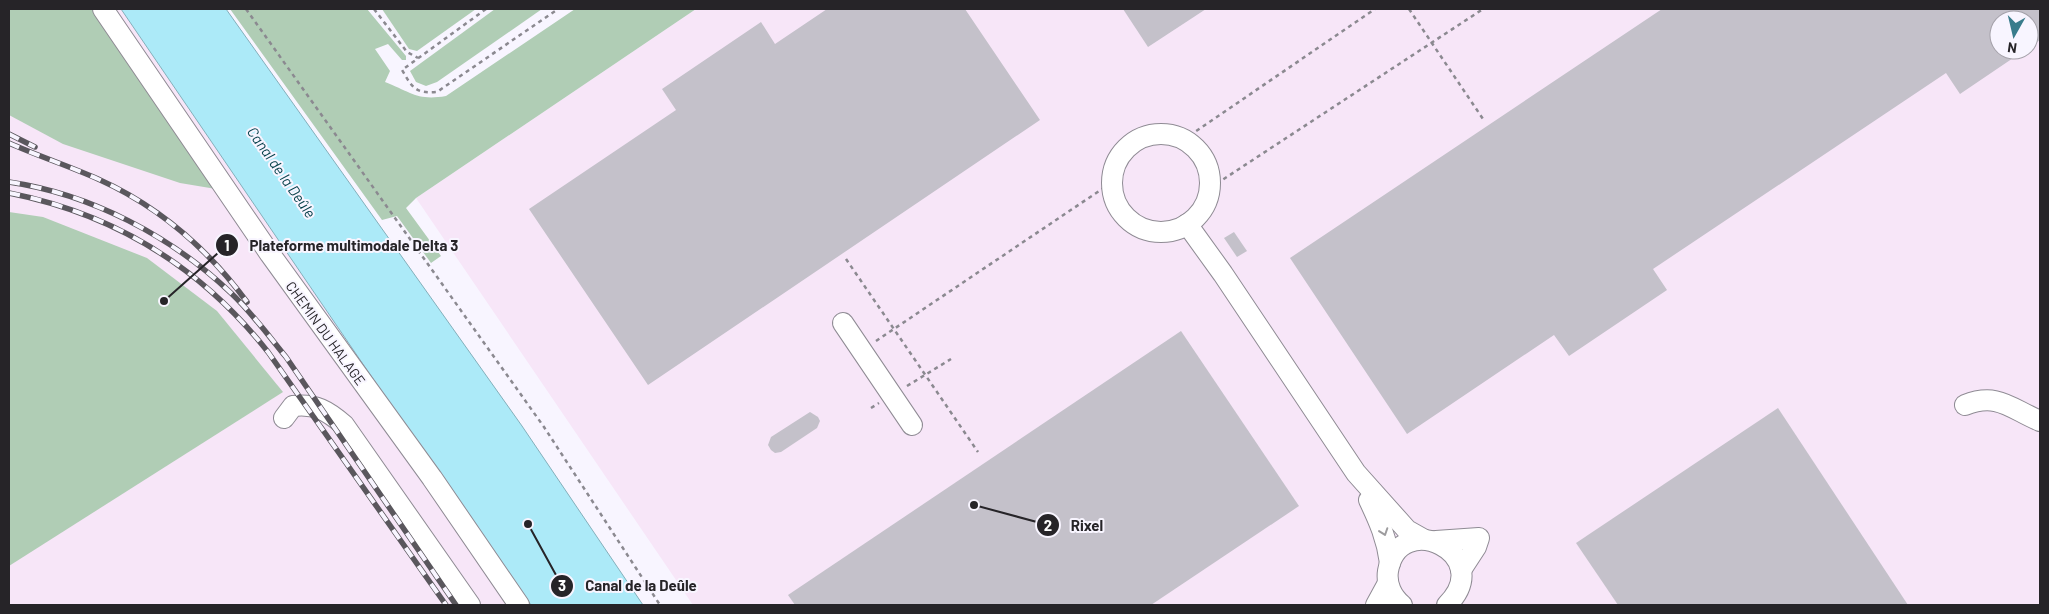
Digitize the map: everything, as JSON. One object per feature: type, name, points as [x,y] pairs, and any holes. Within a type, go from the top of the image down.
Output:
[{"type":"street","name":"CHEMIN DU HALAGE","points":[[104,9],[270,254],[432,478],[519,605]]},
{"type":"street","points":[[1165,134],[1183,140],[1193,146],[1202,156],[1208,169],[1210,188],[1205,205],[1200,213],[1188,224],[1177,230],[1164,232],[1145,230],[1122,214],[1115,201],[1111,183],[1114,167],[1120,154],[1132,143],[1145,136],[1165,134]]},
{"type":"street","points":[[1188,224],[1356,473],[1382,525],[1388,543],[1390,563]]},
{"type":"street","points":[[843,323],[912,425]]},
{"type":"street","points":[[1965,405],[1978,400],[1992,399],[2009,404],[2040,421]]},
{"type":"street","points":[[284,418],[293,406],[305,404],[326,410],[344,425],[470,605]]},
{"type":"street","points":[[1356,473],[1407,530],[1447,547],[1454,555],[1461,570],[1455,602]]},
{"type":"street","points":[[1402,605],[1394,597],[1388,583],[1387,573],[1390,563],[1401,548],[1410,542],[1479,538],[1476,547],[1461,570]]},
{"type":"street","points":[[1376,605],[1388,583]]},
{"type":"path","points":[[246,9],[544,427],[660,605]]},
{"type":"path","points":[[374,9],[407,52],[418,58]]},
{"type":"path","points":[[486,9],[402,70],[416,90],[437,92],[558,9]]},
{"type":"path","points":[[1183,140],[1375,9]]},
{"type":"path","points":[[1409,9],[1483,119]]},
{"type":"path","points":[[1210,188],[1482,9]]},
{"type":"path","points":[[862,350],[1111,183]]},
{"type":"path","points":[[846,259],[978,452]]},
{"type":"path","points":[[871,408],[951,359]]},
{"type":"shaded area","points":[[9,9],[121,9],[399,417],[531,605],[9,605]]},
{"type":"shaded area","points":[[696,9],[2040,9],[2040,605],[693,605],[416,198]]},
{"type":"green space","points":[[9,9],[93,9],[216,189],[180,183],[63,144],[9,115]]},
{"type":"green space","points":[[230,9],[367,9],[406,56],[406,60],[402,60],[388,44],[375,49],[390,71],[385,82],[414,95],[436,97],[446,96],[575,9],[696,9],[416,198],[406,208],[441,256],[431,263],[397,216],[382,220]]},
{"type":"green space","points":[[382,9],[476,9],[417,51],[409,49]]},
{"type":"green space","points":[[495,9],[542,9],[437,82],[426,86],[416,82],[410,71]]},
{"type":"green space","points":[[9,212],[43,217],[147,258],[217,311],[283,392],[9,566]]},
{"type":"water","points":[[121,9],[226,9],[522,426],[643,605],[531,605],[399,417]]},
{"type":"building","points":[[827,9],[965,9],[1040,120],[648,385],[529,209],[676,110],[662,89],[761,22],[775,44]]},
{"type":"building","points":[[1123,9],[1206,9],[1148,47]]},
{"type":"building","points":[[1662,9],[2040,9],[2039,41],[2039,10],[1989,10],[1989,60],[2010,60],[1960,94],[1946,73],[1653,269],[1667,290],[1569,356],[1554,335],[1407,434],[1290,258]]},
{"type":"building","points":[[1234,232],[1247,251],[1237,257],[1224,238]]},
{"type":"building","points":[[1181,331],[1299,506],[1151,605],[795,605],[788,595]]},
{"type":"building","points":[[1778,408],[1908,605],[1618,605],[1576,543]]},
{"type":"building","points":[[810,412],[818,417],[820,421],[817,428],[781,452],[775,453],[771,450],[768,445],[771,437]]},
{"type":"railway","points":[[9,134],[35,147]]},
{"type":"railway","points":[[9,143],[98,179],[141,202],[199,247],[216,264],[247,302]]},
{"type":"railway","points":[[9,182],[70,196],[128,221],[183,253],[231,293],[253,316],[286,357],[456,605]]},
{"type":"railway","points":[[9,193],[48,202],[120,230],[153,248],[185,270],[214,294],[268,352],[446,605]]},
{"type":"place","name":"Plateforme multimodale Delta 3","points":[[164,301]]},
{"type":"place","name":"Rixel","points":[[974,505]]},
{"type":"place","name":"Canal de la Deûle","points":[[528,524]]}]
